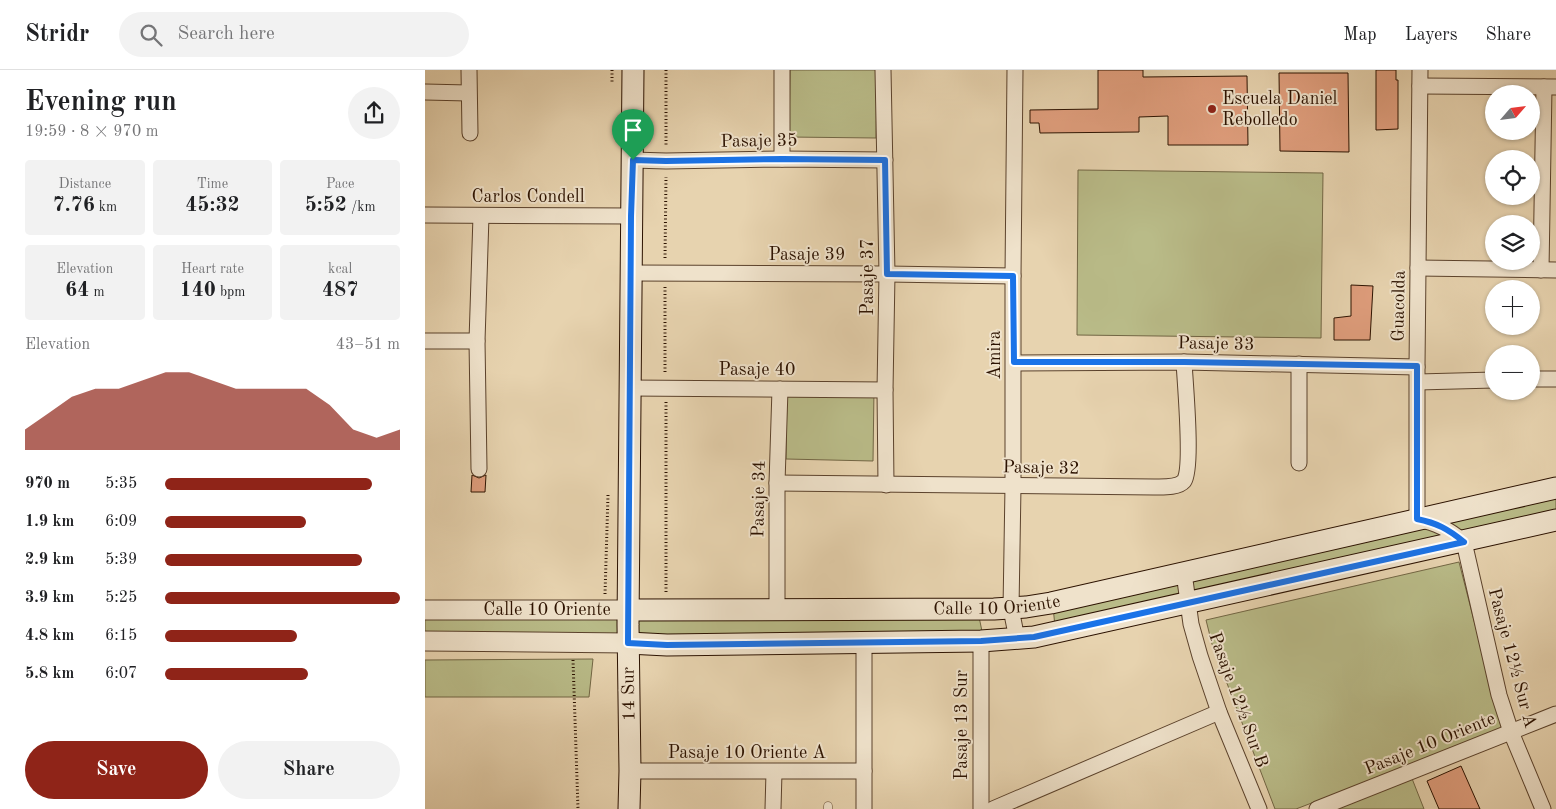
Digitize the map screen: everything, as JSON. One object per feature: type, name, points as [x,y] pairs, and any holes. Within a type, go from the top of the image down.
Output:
[{"type":"main road","name":"14 Sur","points":[[629,809],[628,610],[633,70]]},
{"type":"main road","name":"Calle 10 Oriente","points":[[628,610],[1011,609],[1051,603],[1556,488]]},
{"type":"main road","name":"Calle 10 Oriente","points":[[628,643],[667,645],[1017,639],[1050,634],[1556,520]]},
{"type":"street","points":[[469,70],[470,133]]},
{"type":"street","points":[[781,70],[782,159]]},
{"type":"street","name":"Pasaje 37","points":[[883,70],[887,274],[886,485]]},
{"type":"street","name":"Amira","points":[[1015,70],[1011,609],[1017,639]]},
{"type":"street","name":"Guacolda","points":[[1417,519],[1420,70]]},
{"type":"street","points":[[1418,268],[1548,270],[1550,87],[1420,86]]},
{"type":"street","points":[[425,92],[468,93]]},
{"type":"street","name":"Pasaje 35","points":[[633,160],[885,160]]},
{"type":"street","name":"Carlos Condell","points":[[425,215],[631,216]]},
{"type":"street","points":[[479,469],[477,341],[481,216]]},
{"type":"street","name":"Pasaje 39","points":[[631,273],[1013,276]]},
{"type":"street","points":[[425,341],[477,341]]},
{"type":"street","name":"Pasaje 33","points":[[1014,362],[1184,362],[1417,366]]},
{"type":"street","name":"Pasaje 32","points":[[777,483],[1155,487],[1177,485],[1183,482],[1186,476],[1188,446],[1184,362]]},
{"type":"street","points":[[1299,364],[1299,463]]},
{"type":"street","points":[[1540,379],[1556,379]]},
{"type":"street","points":[[1417,382],[1485,380]]},
{"type":"street","name":"Pasaje 40","points":[[630,388],[885,390]]},
{"type":"street","name":"Pasaje 34","points":[[777,611],[777,483],[780,388]]},
{"type":"street","points":[[1417,519],[1440,525],[1464,542]]},
{"type":"street","name":"Pasaje 12½ Sur A","points":[[1464,542],[1499,695],[1511,732],[1543,809]]},
{"type":"street","name":"Pasaje 12½ Sur B","points":[[1184,573],[1191,624],[1200,656],[1219,712],[1259,809]]},
{"type":"street","name":"Calle 10 Oriente","points":[[425,610],[628,610]]},
{"type":"street","name":"Calle 10 Oriente","points":[[425,641],[628,643]]},
{"type":"street","name":"Pasaje 13 Sur","points":[[981,641],[981,809]]},
{"type":"street","points":[[864,642],[864,809]]},
{"type":"street","points":[[993,809],[1219,712]]},
{"type":"street","name":"Pasaje 10 Oriente","points":[[1317,809],[1556,714]]},
{"type":"street","name":"Pasaje 10 Oriente A","points":[[630,771],[864,771]]},
{"type":"street","points":[[773,809],[774,772]]},
{"type":"path","points":[[666,70],[666,599]]},
{"type":"path","points":[[572,642],[578,809]]},
{"type":"green space","points":[[790,70],[877,70],[876,138],[789,137]]},
{"type":"green space","points":[[1078,170],[1323,173],[1321,338],[1077,335]]},
{"type":"green space","points":[[787,388],[874,389],[873,461],[786,459]]},
{"type":"green space","points":[[1556,492],[1556,519],[1055,627],[1053,606]]},
{"type":"green space","points":[[1459,562],[1502,730],[1296,809],[1275,809],[1212,644],[1206,620]]},
{"type":"green space","points":[[978,612],[983,636],[425,636],[425,614]]},
{"type":"green space","points":[[593,659],[589,697],[425,697],[425,660]]},
{"type":"green space","points":[[1411,776],[1424,809],[1329,809]]},
{"type":"building","points":[[1098,70],[1143,70],[1143,77],[1247,76],[1248,145],[1168,145],[1168,116],[1139,117],[1139,132],[1040,133],[1039,123],[1030,123],[1030,110],[1098,109]]},
{"type":"building","points":[[1376,70],[1396,70],[1396,80],[1398,80],[1398,129],[1376,130]]},
{"type":"building","points":[[1279,73],[1348,73],[1349,152],[1280,151]]},
{"type":"building","points":[[1351,285],[1373,286],[1370,340],[1334,340],[1334,318],[1351,316]]},
{"type":"building","points":[[472,475],[479,478],[486,475],[485,492],[471,492]]},
{"type":"building","points":[[1461,766],[1480,809],[1439,809],[1427,781]]},
{"type":"place","name":"Escuela Daniel Rebolledo","points":[[1212,109]]},
{"type":"route","points":[[633,160],[885,160],[887,274],[1013,276],[1014,362],[1184,362],[1417,366],[1417,519],[1446,528],[1464,542],[1407,553],[1034,637],[981,641],[667,645],[628,643],[633,160]]}]
